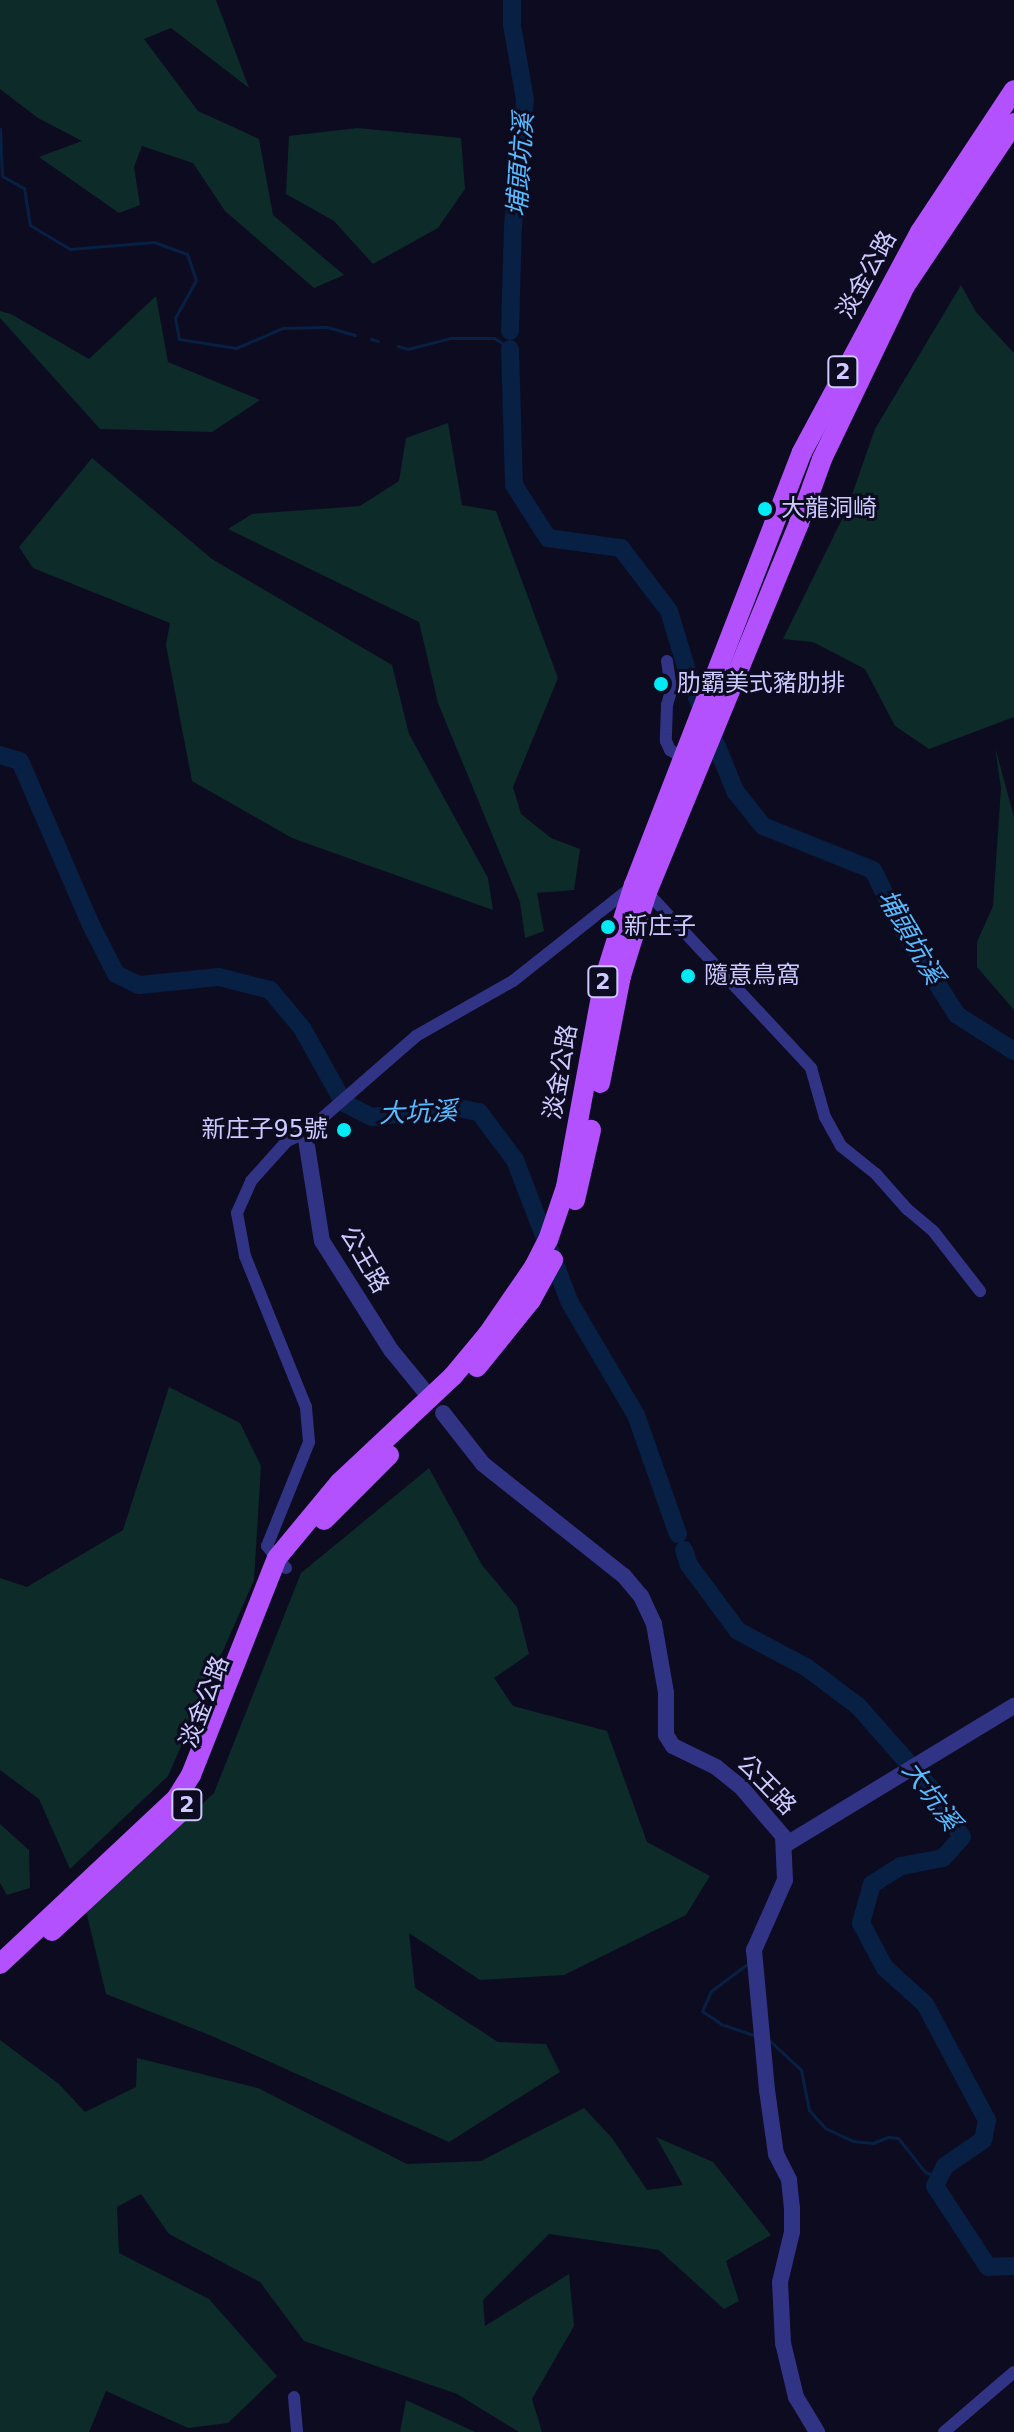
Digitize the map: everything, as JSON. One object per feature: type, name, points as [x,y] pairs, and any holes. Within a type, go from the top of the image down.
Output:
[{"type":"main road","name":"淡金公路","points":[[0,1964],[176,1799],[191,1775],[282,1563],[436,1402],[503,1338],[539,1272],[585,1166],[640,889],[686,752],[802,452],[920,232],[1014,90]]},
{"type":"main road","name":"淡金公路","points":[[640,889],[696,775],[822,459],[861,372],[905,286],[1014,123]]},
{"type":"main road","name":"淡金公路","points":[[0,1981],[166,1829],[193,1797],[213,1756],[282,1563]]},
{"type":"street","points":[[667,661],[671,691],[667,705],[666,741],[670,750],[686,752]]},
{"type":"street","points":[[282,1563],[267,1546],[309,1442],[306,1407],[245,1256],[237,1213],[251,1181],[287,1141],[305,1133],[416,1036],[513,981],[640,889],[811,1068],[825,1117],[841,1146],[859,1158],[934,1232],[980,1291]]},
{"type":"street","name":"公王路","points":[[305,1133],[322,1241],[391,1350],[483,1464],[624,1576],[641,1596],[654,1624],[666,1693],[666,1735],[673,1746],[716,1767],[741,1787],[783,1836],[785,1880],[754,1950],[776,2154],[789,2180],[792,2208],[792,2232],[780,2282],[787,2369],[796,2397],[817,2432]]},
{"type":"street","points":[[785,1845],[1014,1706]]},
{"type":"street","points":[[944,2432],[1014,2372]]},
{"type":"street","points":[[294,2397],[297,2432]]},
{"type":"green space","points":[[0,0],[216,0],[249,88],[171,28],[144,39],[198,111],[259,139],[273,215],[344,275],[314,288],[225,211],[193,163],[142,146],[134,167],[140,205],[119,213],[39,157],[82,141],[38,118],[0,89]]},
{"type":"green space","points":[[357,128],[461,138],[465,189],[438,228],[373,264],[334,221],[286,194],[289,136]]},
{"type":"green space","points":[[961,285],[976,312],[1014,353],[1014,717],[929,749],[895,726],[865,669],[813,642],[783,639],[847,509],[875,429]]},
{"type":"green space","points":[[156,296],[168,362],[260,400],[212,432],[100,429],[0,318],[0,311],[11,314],[89,359]]},
{"type":"green space","points":[[448,423],[462,505],[496,511],[558,678],[513,787],[521,814],[551,838],[580,849],[574,890],[537,893],[544,931],[525,938],[520,902],[438,703],[419,622],[228,529],[252,514],[360,506],[399,481],[406,438]]},
{"type":"green space","points":[[92,458],[212,559],[392,665],[409,734],[488,878],[493,910],[292,838],[192,781],[166,645],[170,623],[33,568],[19,547]]},
{"type":"green space","points":[[995,747],[1014,817],[1014,1010],[977,967],[977,942],[993,906],[1001,788]]},
{"type":"green space","points":[[169,1387],[240,1423],[261,1466],[254,1580],[168,1776],[70,1869],[39,1799],[0,1770],[0,1578],[27,1587],[123,1530]]},
{"type":"green space","points":[[429,1468],[482,1565],[517,1607],[529,1654],[494,1678],[513,1706],[607,1731],[647,1842],[710,1876],[686,1915],[564,1975],[480,1980],[409,1933],[415,1988],[498,2042],[546,2044],[560,2072],[449,2142],[212,2036],[106,1994],[86,1911],[214,1793],[301,1573]]},
{"type":"green space","points":[[0,1824],[29,1850],[30,1888],[7,1895],[0,1883]]},
{"type":"green space","points":[[0,2040],[59,2084],[85,2112],[136,2087],[137,2058],[258,2088],[407,2164],[481,2161],[584,2108],[612,2138],[647,2190],[683,2185],[656,2137],[713,2162],[771,2235],[726,2261],[739,2301],[724,2309],[659,2250],[549,2234],[483,2300],[485,2326],[569,2274],[574,2326],[532,2399],[542,2432],[519,2432],[457,2394],[304,2341],[260,2282],[169,2234],[141,2194],[117,2207],[119,2253],[209,2299],[277,2376],[228,2423],[188,2428],[106,2391],[89,2432],[0,2432]]},
{"type":"green space","points":[[406,2400],[475,2432],[400,2432]]},
{"type":"waterway","name":"埔頭坑溪","points":[[510,331],[513,226],[525,100],[512,25],[512,0]]},
{"type":"waterway","points":[[0,129],[2,176],[24,188],[30,225],[70,249],[154,242],[187,254],[196,280],[175,318],[179,339],[236,348],[283,328],[327,327],[355,335]]},
{"type":"waterway","points":[[398,346],[408,349],[450,338],[494,338],[505,345],[511,369]]},
{"type":"waterway","points":[[371,339],[378,341]]},
{"type":"waterway","name":"埔頭坑溪","points":[[510,349],[514,485],[548,538],[621,548],[669,611],[690,680],[735,791],[763,826],[873,870],[901,927],[957,1015],[1014,1051]]},
{"type":"waterway","name":"大坑溪","points":[[0,755],[20,761],[90,923],[116,974],[139,985],[219,977],[270,990],[302,1028],[344,1103],[372,1117],[453,1107],[479,1112],[515,1160],[570,1303],[636,1415],[678,1534]]},
{"type":"waterway","name":"大坑溪","points":[[684,1550],[689,1565],[738,1631],[806,1667],[858,1706],[933,1791],[962,1837],[943,1858],[901,1866],[872,1884],[861,1923],[885,1968],[925,2004],[987,2120],[983,2140],[945,2166],[935,2186],[988,2267],[1014,2266]]},
{"type":"waterway","points":[[746,1965],[711,1991],[702,2011],[721,2024],[755,2036]]},
{"type":"waterway","points":[[770,2041],[801,2070],[809,2110],[825,2128],[853,2141],[873,2143],[888,2137],[898,2138],[925,2172],[939,2177]]},
{"type":"place","name":"大龍洞崎","points":[[765,509]]},
{"type":"place","name":"肋霸美式豬肋排","points":[[661,684]]},
{"type":"place","name":"新庄子","points":[[608,927]]},
{"type":"place","name":"隨意鳥窩","points":[[688,976]]},
{"type":"place","name":"新庄子95號","points":[[344,1130]]}]
